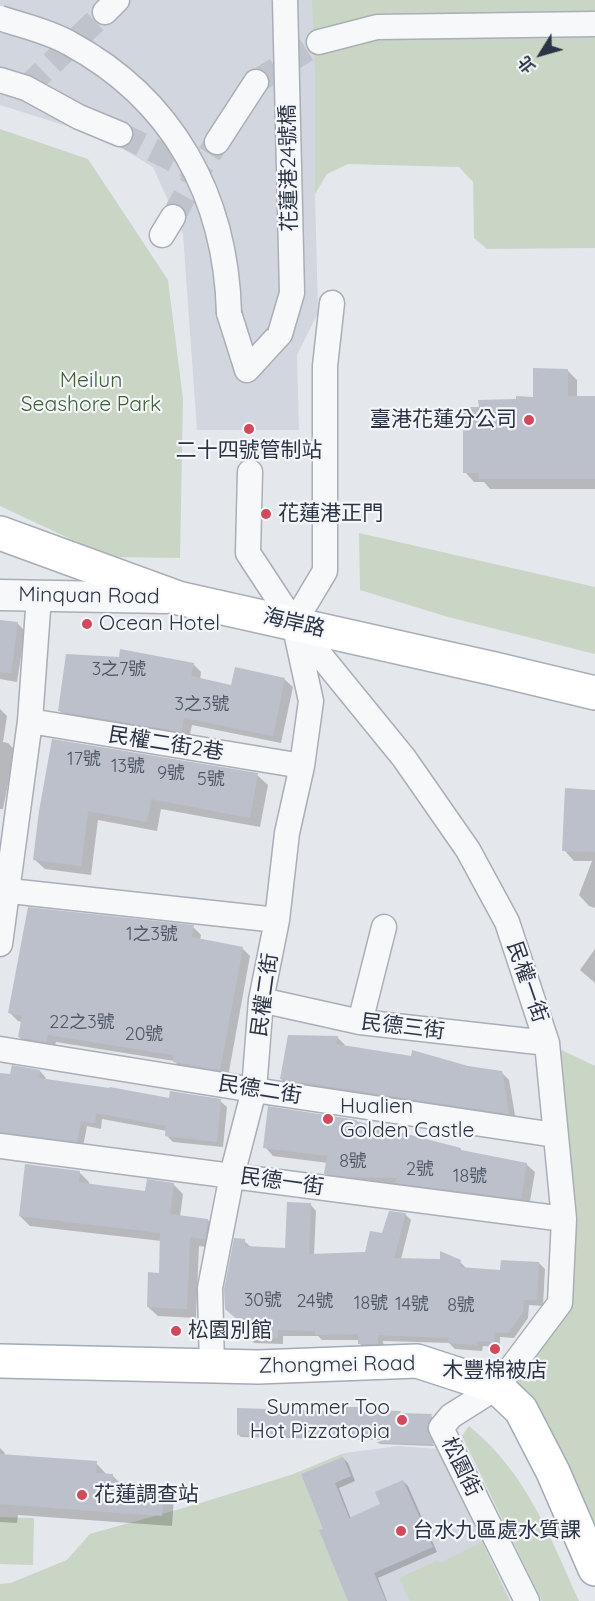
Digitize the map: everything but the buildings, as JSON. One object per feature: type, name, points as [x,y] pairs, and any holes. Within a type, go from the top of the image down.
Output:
[{"type":"main road","name":"海岸路","points":[[0,533],[178,598],[595,693]]},
{"type":"main road","name":"Zhongmei Road","points":[[0,1361],[258,1367],[417,1361],[498,1387],[521,1410],[553,1472],[595,1569]]},
{"type":"street","name":"花蓮港24號橋","points":[[0,18],[53,35],[95,58],[134,89],[161,118],[179,142],[195,168],[207,195],[224,253],[229,313],[247,379],[280,334],[292,293],[285,0]]},
{"type":"street","points":[[319,42],[377,27],[595,24]]},
{"type":"street","points":[[0,80],[26,88],[79,117],[120,134]]},
{"type":"street","points":[[217,142],[256,82]]},
{"type":"street","points":[[294,623],[325,571],[325,366],[332,303]]},
{"type":"street","name":"民權一街","points":[[250,472],[248,553],[294,623],[404,758],[468,850],[507,922],[547,1043],[564,1219],[560,1303],[498,1387]]},
{"type":"street","name":"Minquan Road","points":[[0,595],[178,598]]},
{"type":"street","points":[[0,944],[4,891],[30,721],[39,596]]},
{"type":"street","name":"民權二街","points":[[212,1366],[210,1288],[232,1175],[254,1090],[261,1000],[276,920],[287,833],[302,766],[311,701],[294,623]]},
{"type":"street","name":"民權二街2巷","points":[[30,721],[302,766]]},
{"type":"street","points":[[4,891],[276,920]]},
{"type":"street","points":[[360,1022],[384,927]]},
{"type":"street","name":"民德三街","points":[[261,1000],[360,1022],[547,1043]]},
{"type":"street","name":"民德二街","points":[[0,1049],[555,1135]]},
{"type":"street","name":"民德一街","points":[[0,1146],[564,1219]]},
{"type":"street","name":"松園街","points":[[498,1387],[451,1416],[441,1428],[527,1601]]},
{"type":"shaded area","points":[[0,0],[595,0],[316,65],[315,194],[318,313],[297,355],[299,430],[197,430],[183,234],[153,167],[105,138],[0,105]]},
{"type":"shaded area","points":[[398,1446],[439,1449],[510,1601],[0,1601],[0,1584],[11,1583],[67,1560],[90,1534],[291,1475],[345,1453]]},
{"type":"green space","points":[[312,0],[595,0],[595,248],[487,249],[474,238],[473,182],[459,167],[348,164],[327,174],[315,194],[315,65]]},
{"type":"green space","name":"Meilun Seashore Park","points":[[0,129],[88,159],[168,280],[183,399],[180,558],[109,557],[0,506]]},
{"type":"green space","points":[[359,533],[595,587],[595,654],[448,617],[360,590]]},
{"type":"green space","points":[[547,1043],[595,1066],[595,1569],[497,1387],[560,1303]]},
{"type":"green space","points":[[469,1426],[489,1444],[521,1485],[546,1529],[579,1601],[542,1601],[462,1436]]},
{"type":"green space","points":[[342,1454],[343,1457],[301,1474],[348,1601],[0,1601],[0,1584],[11,1583],[67,1560],[90,1534],[291,1475]]},
{"type":"green space","points":[[0,1517],[34,1518],[33,1565],[0,1564]]},
{"type":"green space","points":[[482,1542],[510,1601],[410,1601],[399,1578],[438,1560],[440,1563]]},
{"type":"tunnel","points":[[26,88],[105,12]]},
{"type":"tunnel","points":[[256,82],[319,42]]},
{"type":"tunnel","points":[[120,134],[198,172],[217,142]]},
{"type":"tunnel","points":[[173,217],[198,172]]},
{"type":"place","name":"臺港花蓮分公司","points":[[529,420]]},
{"type":"place","name":"二十四號管制站","points":[[249,429]]},
{"type":"place","name":"花蓮港正門","points":[[266,514]]},
{"type":"place","name":"Ocean Hotel","points":[[87,624]]},
{"type":"place","name":"Hualien Golden Castle","points":[[328,1119]]},
{"type":"place","name":"松園別館","points":[[176,1331]]},
{"type":"place","name":"木豐棉被店","points":[[495,1349]]},
{"type":"place","name":"Summer Too Hot Pizzatopia","points":[[402,1420]]},
{"type":"place","name":"花蓮調查站","points":[[82,1495]]},
{"type":"place","name":"台水九區處水質課","points":[[401,1531]]}]
